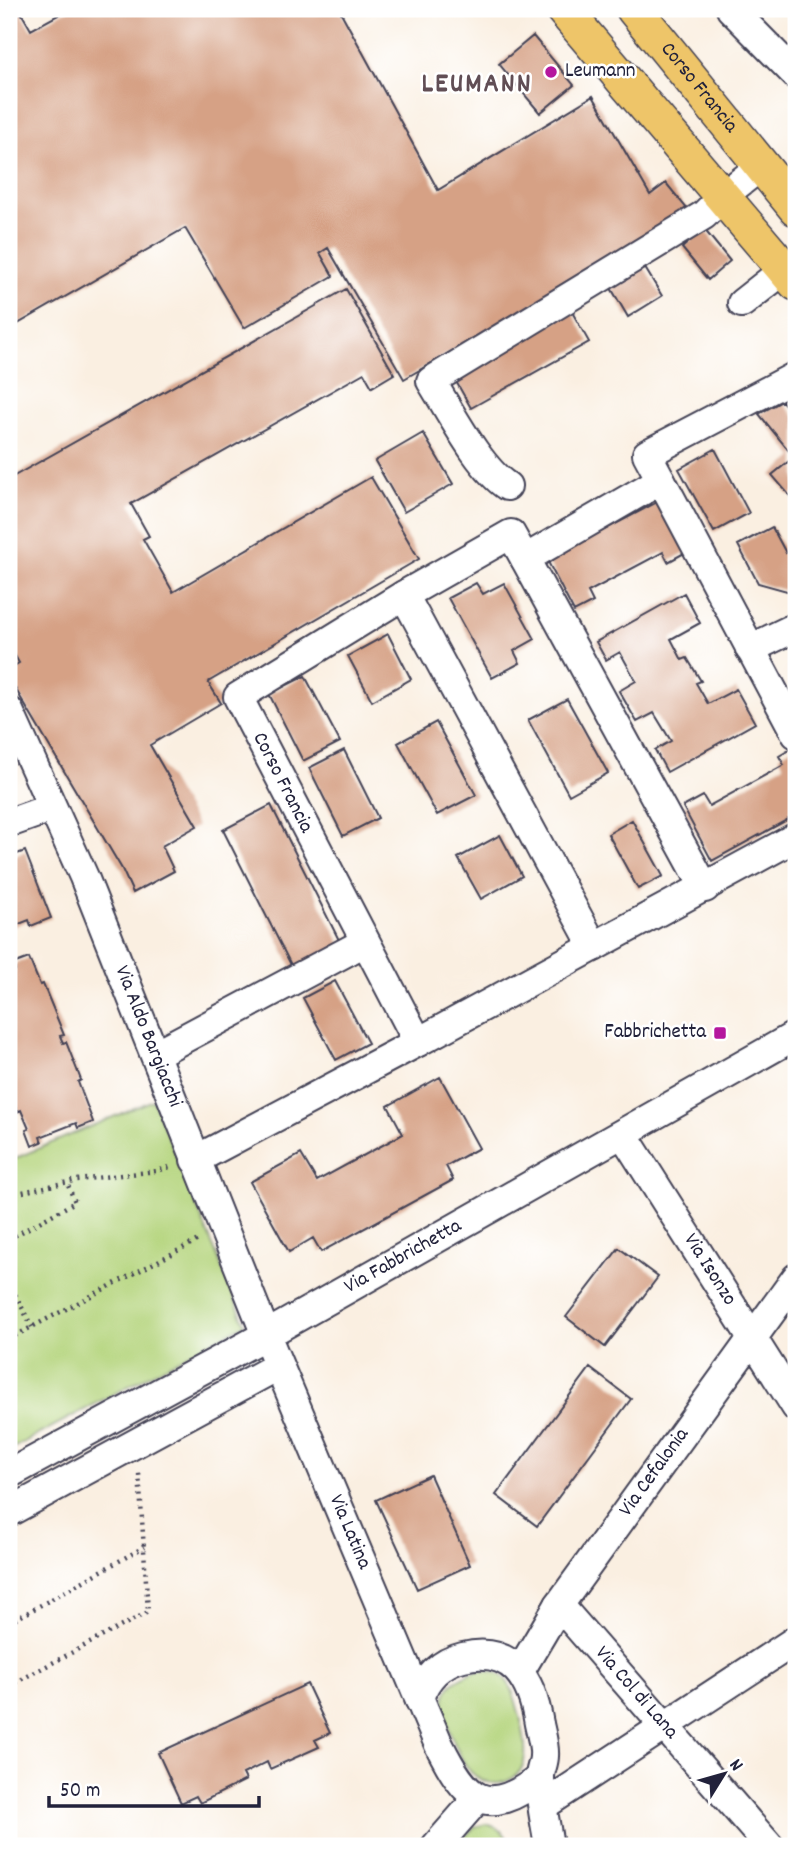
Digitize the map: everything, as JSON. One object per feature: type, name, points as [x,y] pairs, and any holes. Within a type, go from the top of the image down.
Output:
[{"type":"main road","points":[[563,9],[791,276]]},
{"type":"main road","name":"Corso Francia","points":[[634,9],[796,208]]},
{"type":"street","points":[[731,9],[796,75]]},
{"type":"street","points":[[507,486],[497,479],[475,450],[431,381],[704,215],[761,166]]},
{"type":"street","points":[[742,303],[791,276]]},
{"type":"street","points":[[796,376],[647,454],[796,734]]},
{"type":"street","points":[[525,559],[662,480]]},
{"type":"street","name":"Corso Francia","points":[[418,1042],[238,697],[404,595],[512,534],[705,888]]},
{"type":"street","points":[[404,595],[594,947]]},
{"type":"street","points":[[750,649],[796,627]]},
{"type":"street","name":"Via Aldo Bargiacchi","points":[[9,711],[84,877],[278,1366]]},
{"type":"street","points":[[9,823],[51,808]]},
{"type":"street","points":[[195,1160],[796,837]]},
{"type":"street","points":[[155,1054],[365,942]]},
{"type":"street","name":"Via Fabbrichetta","points":[[9,1474],[265,1335],[796,1035]]},
{"type":"street","name":"Via Isonzo","points":[[623,1134],[796,1407]]},
{"type":"street","name":"Via Cefalonia","points":[[520,1671],[559,1605],[796,1278]]},
{"type":"street","points":[[9,1512],[278,1366]]},
{"type":"street","name":"Via Latina","points":[[278,1366],[419,1699]]},
{"type":"street","name":"Via Col di Lana","points":[[559,1605],[769,1846]]},
{"type":"street","points":[[544,1805],[796,1640]]},
{"type":"street","points":[[540,1777],[519,1794],[498,1801],[478,1798],[466,1791],[455,1777],[419,1699],[422,1686],[430,1676],[443,1665],[473,1654],[489,1654],[520,1671],[531,1688],[537,1709],[544,1754],[540,1777],[549,1846]]},
{"type":"street","points":[[436,1846],[478,1798]]},
{"type":"path","points":[[9,1195],[66,1182],[157,1171],[195,1160]]},
{"type":"path","points":[[9,1239],[75,1202],[66,1182]]},
{"type":"path","points":[[9,1339],[222,1227]]},
{"type":"path","points":[[9,1282],[32,1327]]},
{"type":"path","points":[[9,1686],[148,1612],[139,1469]]},
{"type":"path","points":[[9,1623],[144,1547]]},
{"type":"green space","points":[[153,1100],[245,1324],[9,1450],[9,1161]]},
{"type":"green space","points":[[478,1671],[497,1673],[508,1682],[524,1737],[523,1766],[518,1774],[499,1783],[483,1780],[470,1771],[455,1744],[447,1720],[445,1699],[449,1687],[460,1678]]},
{"type":"green space","points":[[486,1824],[502,1831],[510,1846],[455,1846],[475,1827]]},
{"type":"building","points":[[9,9],[19,9],[31,30],[69,9],[339,9],[438,190],[593,96],[650,195],[666,183],[688,210],[668,226],[404,379],[328,248],[320,253],[333,276],[244,328],[185,228],[9,329]]},
{"type":"building","points":[[533,36],[574,85],[540,113],[499,64]]},
{"type":"building","points":[[704,229],[730,261],[708,280],[682,248]]},
{"type":"building","points":[[645,268],[662,296],[628,317],[611,288]]},
{"type":"building","points":[[346,289],[394,374],[372,387],[364,373],[131,504],[149,536],[143,539],[173,592],[371,477],[419,559],[208,682],[221,703],[150,745],[197,826],[162,846],[174,871],[133,893],[122,869],[9,678],[9,669],[19,663],[9,645],[9,577],[16,573],[9,560],[9,479]]},
{"type":"building","points":[[572,312],[589,342],[471,408],[454,378]]},
{"type":"building","points":[[782,401],[796,418],[796,491],[790,496],[772,475],[794,457],[759,414]]},
{"type":"building","points":[[423,433],[453,484],[404,512],[375,461]]},
{"type":"building","points":[[715,449],[749,513],[714,532],[679,469]]},
{"type":"building","points":[[661,500],[688,551],[668,562],[663,552],[588,592],[593,602],[574,612],[547,560]]},
{"type":"building","points":[[772,527],[786,553],[796,547],[794,593],[758,583],[738,545]]},
{"type":"building","points":[[476,583],[483,594],[504,583],[535,639],[514,651],[520,663],[492,678],[448,598]]},
{"type":"building","points":[[684,593],[700,623],[671,639],[682,660],[687,658],[701,681],[696,683],[708,704],[736,689],[755,723],[667,772],[655,750],[671,741],[654,713],[637,722],[619,691],[636,681],[620,652],[606,660],[596,642]]},
{"type":"building","points":[[388,634],[411,679],[372,701],[348,656]]},
{"type":"building","points":[[305,676],[340,742],[303,761],[269,694]]},
{"type":"building","points":[[567,699],[608,773],[569,795],[528,720]]},
{"type":"building","points":[[436,722],[476,795],[437,815],[398,743]]},
{"type":"building","points":[[796,746],[796,815],[712,861],[683,807],[703,796],[709,806],[784,765],[779,756]]},
{"type":"building","points":[[344,750],[378,818],[343,836],[309,768]]},
{"type":"building","points":[[271,805],[342,946],[294,971],[223,830]]},
{"type":"building","points":[[632,820],[663,876],[638,889],[608,834]]},
{"type":"building","points":[[500,835],[522,876],[481,899],[458,858]]},
{"type":"building","points":[[25,851],[51,918],[31,926],[29,920],[9,928],[9,857]]},
{"type":"building","points":[[29,958],[64,1035],[60,1036],[63,1043],[66,1042],[81,1080],[78,1082],[93,1122],[78,1128],[76,1123],[40,1137],[42,1142],[32,1146],[26,1130],[29,1129],[21,1110],[17,1112],[9,1091],[13,1089],[9,1078],[9,973],[15,970],[13,964]]},
{"type":"building","points":[[335,981],[368,1043],[336,1060],[303,998]]},
{"type":"building","points":[[440,1077],[479,1148],[446,1166],[453,1180],[321,1252],[313,1238],[289,1252],[250,1182],[301,1154],[317,1181],[403,1134],[388,1106]]},
{"type":"building","points":[[619,1248],[658,1277],[605,1347],[566,1317]]},
{"type":"building","points":[[590,1368],[631,1399],[537,1526],[496,1495]]},
{"type":"building","points":[[430,1475],[470,1565],[417,1589],[376,1500]]},
{"type":"building","points":[[307,1684],[330,1733],[315,1740],[319,1747],[270,1769],[267,1762],[243,1774],[246,1780],[200,1803],[196,1796],[181,1803],[158,1753]]},
{"type":"place","name":"Leumann","points":[[551,72]]},
{"type":"place","name":"Fabbrichetta","points":[[720,1033]]},
{"type":"district","name":"LEUMANN","points":[[477,86]]}]
